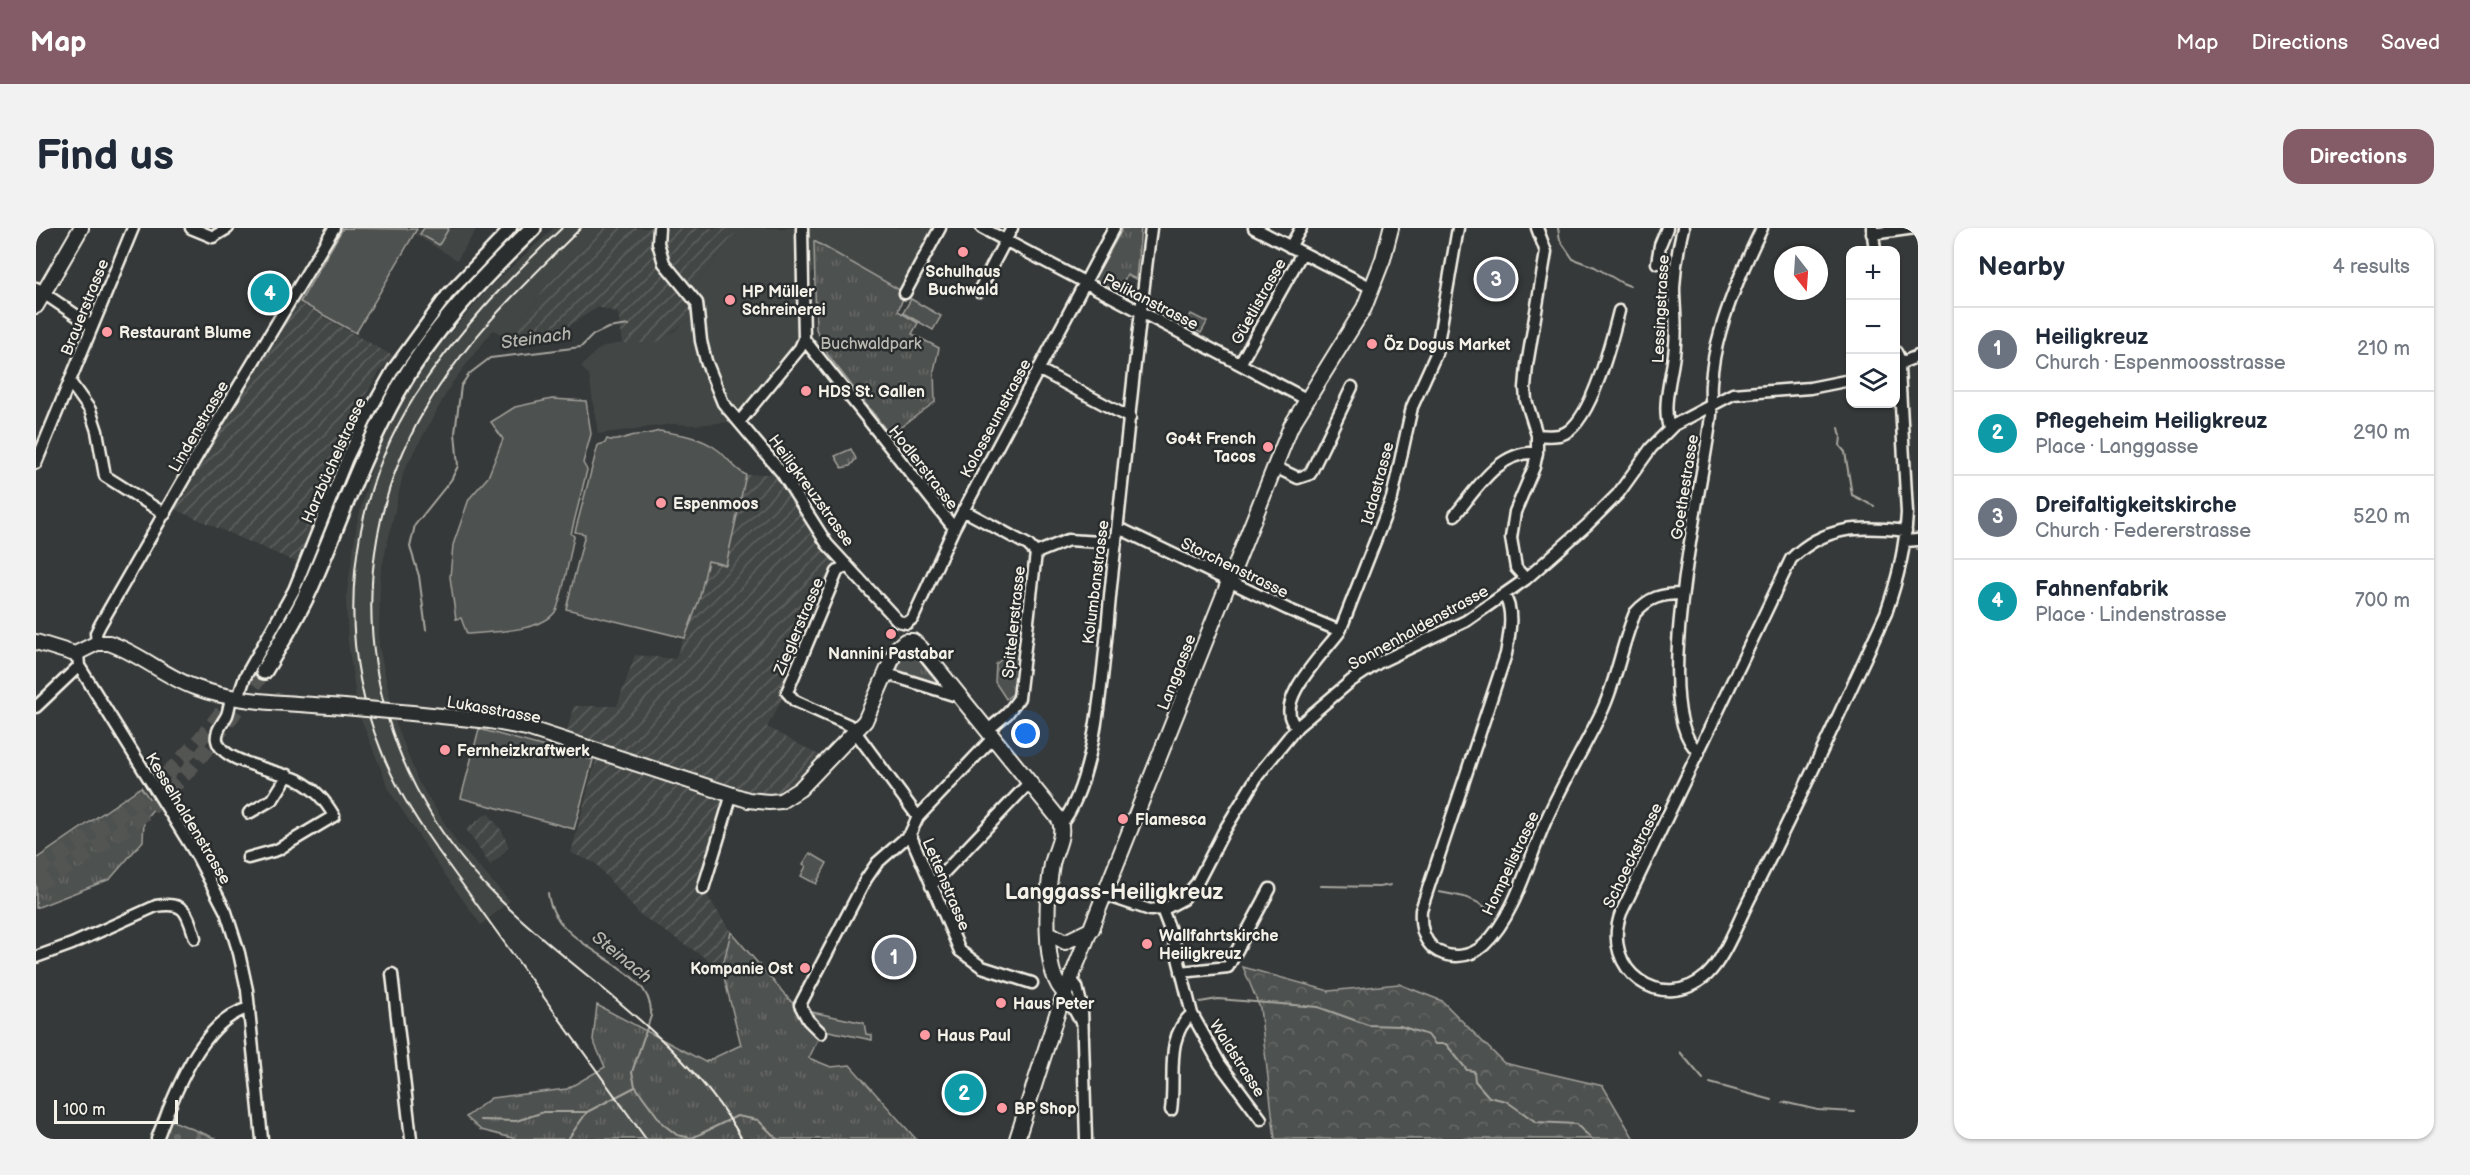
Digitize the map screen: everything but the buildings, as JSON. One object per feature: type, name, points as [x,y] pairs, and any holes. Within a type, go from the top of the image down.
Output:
[{"type":"highway","points":[[264,671],[310,588],[376,431],[398,390],[446,320],[486,274],[533,228]]},
{"type":"main road","points":[[36,306],[40,290],[81,228]]},
{"type":"main road","name":"Langgasse","points":[[1017,1139],[1043,1053],[1065,993],[1291,426],[1358,319],[1383,259],[1391,228]]},
{"type":"main road","points":[[909,640],[918,645],[1061,824]]},
{"type":"main road","name":"Lukasstrasse","points":[[97,643],[116,645],[182,682],[234,697],[490,721],[526,728],[748,800],[769,802],[781,801],[800,789],[855,731],[871,711],[897,648],[909,640]]},
{"type":"main road","points":[[36,642],[79,660],[97,643]]},
{"type":"main road","name":"Kolumbanstrasse","points":[[1061,824],[1048,889],[1049,939],[1055,979],[1065,993]]},
{"type":"main road","points":[[1049,939],[1065,942],[1092,929]]},
{"type":"main road","name":"Kolumbanstrasse","points":[[1049,939],[1062,970],[1071,979]]},
{"type":"street","name":"Brauerstrasse","points":[[36,463],[133,228]]},
{"type":"street","points":[[191,228],[213,237],[228,228]]},
{"type":"street","name":"Lindenstrasse","points":[[97,643],[96,633],[334,228]]},
{"type":"street","name":"Harzbüchelstrasse","points":[[288,775],[233,758],[221,750],[216,733],[294,590],[347,458],[394,368],[447,295],[511,228]]},
{"type":"street","name":"Heiligkreuzstrasse","points":[[659,228],[658,243],[664,263],[698,303],[701,341],[719,395],[782,472],[822,537],[898,621],[907,623]]},
{"type":"street","points":[[740,421],[800,348],[804,339],[802,228]]},
{"type":"street","points":[[905,293],[940,228]]},
{"type":"street","name":"Pelikanstrasse","points":[[982,228],[1306,399]]},
{"type":"street","points":[[979,291],[1012,228]]},
{"type":"street","name":"Kolosseumstrasse","points":[[907,623],[913,618],[963,510],[1114,228]]},
{"type":"street","name":"Kolumbanstrasse","points":[[1061,824],[1075,801],[1095,729],[1151,228]]},
{"type":"street","points":[[1254,228],[1372,288]]},
{"type":"street","points":[[1290,247],[1301,228]]},
{"type":"street","name":"Iddastrasse","points":[[1297,727],[1290,716],[1297,687],[1302,677],[1340,631],[1392,498],[1412,407],[1436,354],[1458,228]]},
{"type":"street","points":[[1526,579],[1516,568],[1512,538],[1515,512],[1534,467],[1537,453],[1537,435],[1526,399],[1526,388],[1527,365],[1546,252],[1537,228]]},
{"type":"street","name":"Lessingstrasse","points":[[1657,263],[1660,245],[1667,228]]},
{"type":"street","name":"Lessingstrasse","points":[[1670,428],[1667,419],[1676,331],[1674,289],[1677,250],[1683,228]]},
{"type":"street","name":"Goethestrasse","points":[[1699,752],[1688,741],[1681,719],[1678,640],[1682,594],[1711,404],[1712,374],[1721,329],[1738,278],[1762,228]]},
{"type":"street","points":[[1874,246],[1872,231],[1915,228]]},
{"type":"street","name":"Güetlistrasse","points":[[1240,364],[1302,253]]},
{"type":"street","points":[[40,290],[93,326]]},
{"type":"street","points":[[1537,435],[1560,435],[1578,422],[1605,361],[1619,310]]},
{"type":"street","name":"Hodlerstrasse","points":[[804,339],[954,528]]},
{"type":"street","points":[[1900,359],[1918,356]]},
{"type":"street","points":[[1038,369],[1130,418]]},
{"type":"street","name":"Sonnenhaldenstrasse","points":[[1162,909],[1178,903],[1192,890],[1258,775],[1297,727],[1351,681],[1378,663],[1466,621],[1526,579],[1618,494],[1651,448],[1670,428],[1733,394],[1810,388],[1846,381]]},
{"type":"street","points":[[70,382],[90,410],[97,431],[105,476],[165,514]]},
{"type":"street","points":[[1275,467],[1298,478],[1310,474],[1352,387]]},
{"type":"street","points":[[1900,387],[1907,513],[1906,536],[1918,540]]},
{"type":"street","points":[[1455,515],[1496,468],[1522,454],[1537,453]]},
{"type":"street","name":"Spittelerstrasse","points":[[918,817],[991,734],[1018,698],[1036,552],[1028,545],[963,510]]},
{"type":"street","name":"Schoeckstrasse","points":[[1848,528],[1906,536],[1900,572],[1886,613],[1774,853],[1716,964],[1708,974],[1690,986],[1666,990],[1651,987],[1636,979],[1625,967],[1616,946],[1615,928],[1699,752],[1791,559],[1806,545],[1823,535],[1848,528]]},
{"type":"street","name":"Storchenstrasse","points":[[1118,530],[1125,531],[1340,631]]},
{"type":"street","points":[[1036,552],[1068,540],[1116,543]]},
{"type":"street","name":"Zieglerstrasse","points":[[795,702],[788,695],[788,688],[837,572],[846,564]]},
{"type":"street","name":"Hompelistrasse","points":[[1504,596],[1507,600],[1510,632],[1506,654],[1421,910],[1422,930],[1427,942],[1444,954],[1456,956],[1473,953],[1482,947],[1495,931],[1515,896],[1557,797],[1604,706],[1635,613],[1654,597],[1665,594],[1682,594]]},
{"type":"street","points":[[907,623],[909,640]]},
{"type":"street","points":[[36,707],[79,660]]},
{"type":"street","name":"Kesselhaldenstrasse","points":[[79,660],[218,894],[239,953],[249,1008],[262,1139]]},
{"type":"street","points":[[887,674],[960,697]]},
{"type":"street","name":"Lettenstrasse","points":[[795,702],[847,723],[918,817],[910,834],[956,945],[965,956],[982,967],[1032,983]]},
{"type":"street","points":[[248,858],[277,850],[334,816],[320,795],[288,775],[273,799],[249,813]]},
{"type":"street","points":[[931,886],[1029,783]]},
{"type":"street","points":[[703,889],[732,794]]},
{"type":"street","points":[[821,1033],[808,1020],[800,1005],[866,879],[877,863],[910,834]]},
{"type":"street","points":[[1181,972],[1228,967],[1270,889]]},
{"type":"street","points":[[1105,895],[1143,909],[1162,909]]},
{"type":"street","points":[[36,957],[72,944],[163,904],[179,906],[183,909],[195,938]]},
{"type":"street","name":"Waldstrasse","points":[[1162,909],[1192,1014],[1220,1064],[1261,1119]]},
{"type":"street","points":[[393,974],[411,1139]]},
{"type":"street","points":[[1071,979],[1080,995],[1086,1139]]},
{"type":"street","points":[[1065,993],[1081,1023]]},
{"type":"street","points":[[157,1139],[186,1075],[206,1040],[233,1013],[249,1008]]},
{"type":"street","points":[[1172,1110],[1174,1046],[1180,1029],[1192,1014]]},
{"type":"shaded area","points":[[420,228],[477,228],[457,260],[416,235]]},
{"type":"shaded area","points":[[554,228],[602,228],[548,284],[508,337],[493,330],[452,383],[404,470],[380,576],[379,646],[395,721],[418,781],[457,843],[510,901],[481,925],[390,792],[361,719],[348,643],[346,599],[357,523],[381,433],[428,359],[491,286]]},
{"type":"shaded area","points":[[602,228],[739,228],[697,283],[689,290],[695,319],[686,321],[660,341],[622,343],[618,313],[598,307],[551,337],[508,337],[548,284]]},
{"type":"shaded area","points":[[739,228],[940,228],[905,293],[814,241],[814,272],[804,280],[804,339],[740,421],[695,425],[673,424],[598,434],[589,375],[581,367],[596,351],[606,346],[622,343],[647,343],[672,333],[686,321],[695,319],[689,291]]},
{"type":"shaded area","points":[[295,301],[393,356],[380,371],[365,396],[298,563],[172,508]]},
{"type":"shaded area","points":[[782,473],[846,564],[788,688],[767,727],[828,760],[781,801],[732,794],[703,889],[731,932],[722,969],[639,914],[595,863],[571,853],[598,752],[564,740],[574,706],[617,706],[635,655],[675,659],[699,600],[708,561],[726,565],[746,475]]},
{"type":"shaded area","points":[[488,813],[502,831],[509,847],[490,865],[466,829]]},
{"type":"green space","points":[[343,228],[417,229],[356,333],[300,302]]},
{"type":"green space","points":[[424,228],[449,228],[439,245],[420,234]]},
{"type":"green space","points":[[1123,228],[1141,228],[1136,279],[1127,275],[1122,284],[1114,280],[1110,289],[1093,281]]},
{"type":"green space","name":"Buchwaldpark","points":[[814,241],[905,293],[898,311],[918,323],[912,334],[939,348],[934,371],[935,402],[890,435],[828,355],[816,329]]},
{"type":"green space","points":[[911,299],[941,316],[933,330],[903,313]]},
{"type":"green space","points":[[1191,314],[1207,322],[1201,333],[1185,325]]},
{"type":"green space","points":[[552,399],[586,401],[591,434],[583,463],[587,470],[571,534],[574,536],[557,607],[548,619],[538,624],[467,634],[461,618],[456,619],[450,577],[453,545],[469,499],[488,477],[503,439],[491,422],[515,407]]},
{"type":"green space","name":"Espenmoos","points":[[659,431],[705,442],[718,450],[746,475],[726,565],[708,561],[699,600],[685,638],[566,609],[585,534],[575,532],[598,445],[605,443],[607,439],[618,440]]},
{"type":"green space","points":[[851,449],[856,459],[850,466],[842,468],[835,456]]},
{"type":"green space","points":[[1011,651],[1017,660],[1016,691],[1006,699],[995,682],[996,664]]},
{"type":"green space","points":[[905,652],[913,652],[917,655],[944,688],[897,672],[901,656]]},
{"type":"green space","points":[[479,729],[593,760],[574,829],[461,798]]},
{"type":"green space","points":[[141,787],[155,807],[144,820],[143,841],[110,879],[36,908],[36,859]]},
{"type":"green space","points":[[810,853],[827,863],[816,884],[801,876],[806,866],[803,864]]},
{"type":"green space","points":[[731,932],[821,1033],[809,1058],[831,1067],[850,1065],[916,1139],[516,1139],[481,1130],[466,1117],[491,1098],[567,1089],[605,1067],[593,1040],[597,1005],[705,1062],[741,1045],[722,969]]},
{"type":"green space","points":[[1243,967],[1329,991],[1399,984],[1442,1001],[1504,1063],[1603,1086],[1634,1139],[1275,1139],[1260,1008]]},
{"type":"green space","points":[[812,1012],[864,1023],[866,1034],[872,1035],[872,1040],[824,1030]]},
{"type":"green space","points":[[168,1119],[217,1139],[162,1139]]},
{"type":"waterway","points":[[1558,228],[1560,240],[1573,259],[1595,267],[1630,286]]},
{"type":"waterway","name":"Steinach","points":[[426,630],[419,576],[410,547],[415,525],[451,480],[458,466],[455,433],[461,386],[469,374],[490,358],[581,347],[593,335],[608,328],[629,325]]},
{"type":"waterway","points":[[1839,428],[1840,446],[1845,452],[1852,495],[1874,506]]},
{"type":"waterway","points":[[1321,886],[1379,887],[1391,885]]},
{"type":"waterway","points":[[1439,892],[1468,898],[1494,913]]},
{"type":"waterway","name":"Steinach","points":[[548,893],[554,913],[567,930],[622,969],[637,982],[648,998],[651,1016],[632,1072],[635,1086],[663,1124],[677,1135],[692,1138],[737,1116],[758,1120],[777,1139]]},
{"type":"waterway","points":[[1200,1002],[1218,999],[1318,1007],[1368,1025],[1400,1026],[1428,1035],[1435,1044],[1446,1044],[1467,1070],[1474,1071],[1475,1081],[1489,1097],[1506,1101],[1536,1122],[1576,1124],[1592,1139]]},
{"type":"waterway","points":[[1680,1052],[1703,1079]]},
{"type":"waterway","points":[[1710,1083],[1772,1100]]},
{"type":"waterway","points":[[568,1139],[587,1112],[635,1087]]},
{"type":"waterway","points":[[1783,1102],[1818,1110],[1855,1112]]},
{"type":"waterway","points":[[480,1120],[516,1121],[544,1112],[587,1112]]},
{"type":"tunnel","points":[[36,884],[107,841],[134,822],[164,796],[210,745],[264,671]]},
{"type":"tunnel","points":[[36,869],[93,834],[146,793],[193,747],[235,694]]},
{"type":"railway","points":[[562,228],[522,267],[465,329],[415,396],[392,437],[375,479],[362,524],[355,569],[353,615],[357,661],[366,706],[381,750],[411,811],[646,1139]]},
{"type":"railway","points":[[581,228],[496,314],[457,361],[424,411],[395,472],[378,536],[371,601],[376,665],[391,728],[416,788],[451,844],[495,895],[527,925],[660,1038],[718,1102],[742,1139]]},
{"type":"place","name":"Schulhaus Buchwald","points":[[963,252]]},
{"type":"place","name":"Dreifaltigkeitskirche","points":[[1496,279]]},
{"type":"place","name":"Fahnenfabrik","points":[[270,293]]},
{"type":"place","name":"HP Müller Schreinerei","points":[[730,300]]},
{"type":"place","name":"Restaurant Blume","points":[[107,332]]},
{"type":"place","name":"Öz Dogus Market","points":[[1372,344]]},
{"type":"place","name":"HDS St. Gallen","points":[[806,391]]},
{"type":"place","name":"Go4t French Tacos","points":[[1268,447]]},
{"type":"place","name":"Espenmoos","points":[[661,503]]},
{"type":"place","name":"Nannini Pastabar","points":[[891,634]]},
{"type":"place","name":"Fernheizkraftwerk","points":[[445,750]]},
{"type":"place","name":"Flamesca","points":[[1123,819]]},
{"type":"place","name":"Wallfahrtskirche Heiligkreuz","points":[[1147,944]]},
{"type":"place","name":"Heiligkreuz","points":[[894,957]]},
{"type":"place","name":"Kompanie Ost","points":[[805,968]]},
{"type":"place","name":"Haus Peter","points":[[1001,1003]]},
{"type":"place","name":"Haus Paul","points":[[925,1035]]},
{"type":"place","name":"Pflegeheim Heiligkreuz","points":[[964,1093]]},
{"type":"place","name":"BP Shop","points":[[1002,1108]]},
{"type":"district","name":"Langgass-Heiligkreuz","points":[[1114,891]]}]
